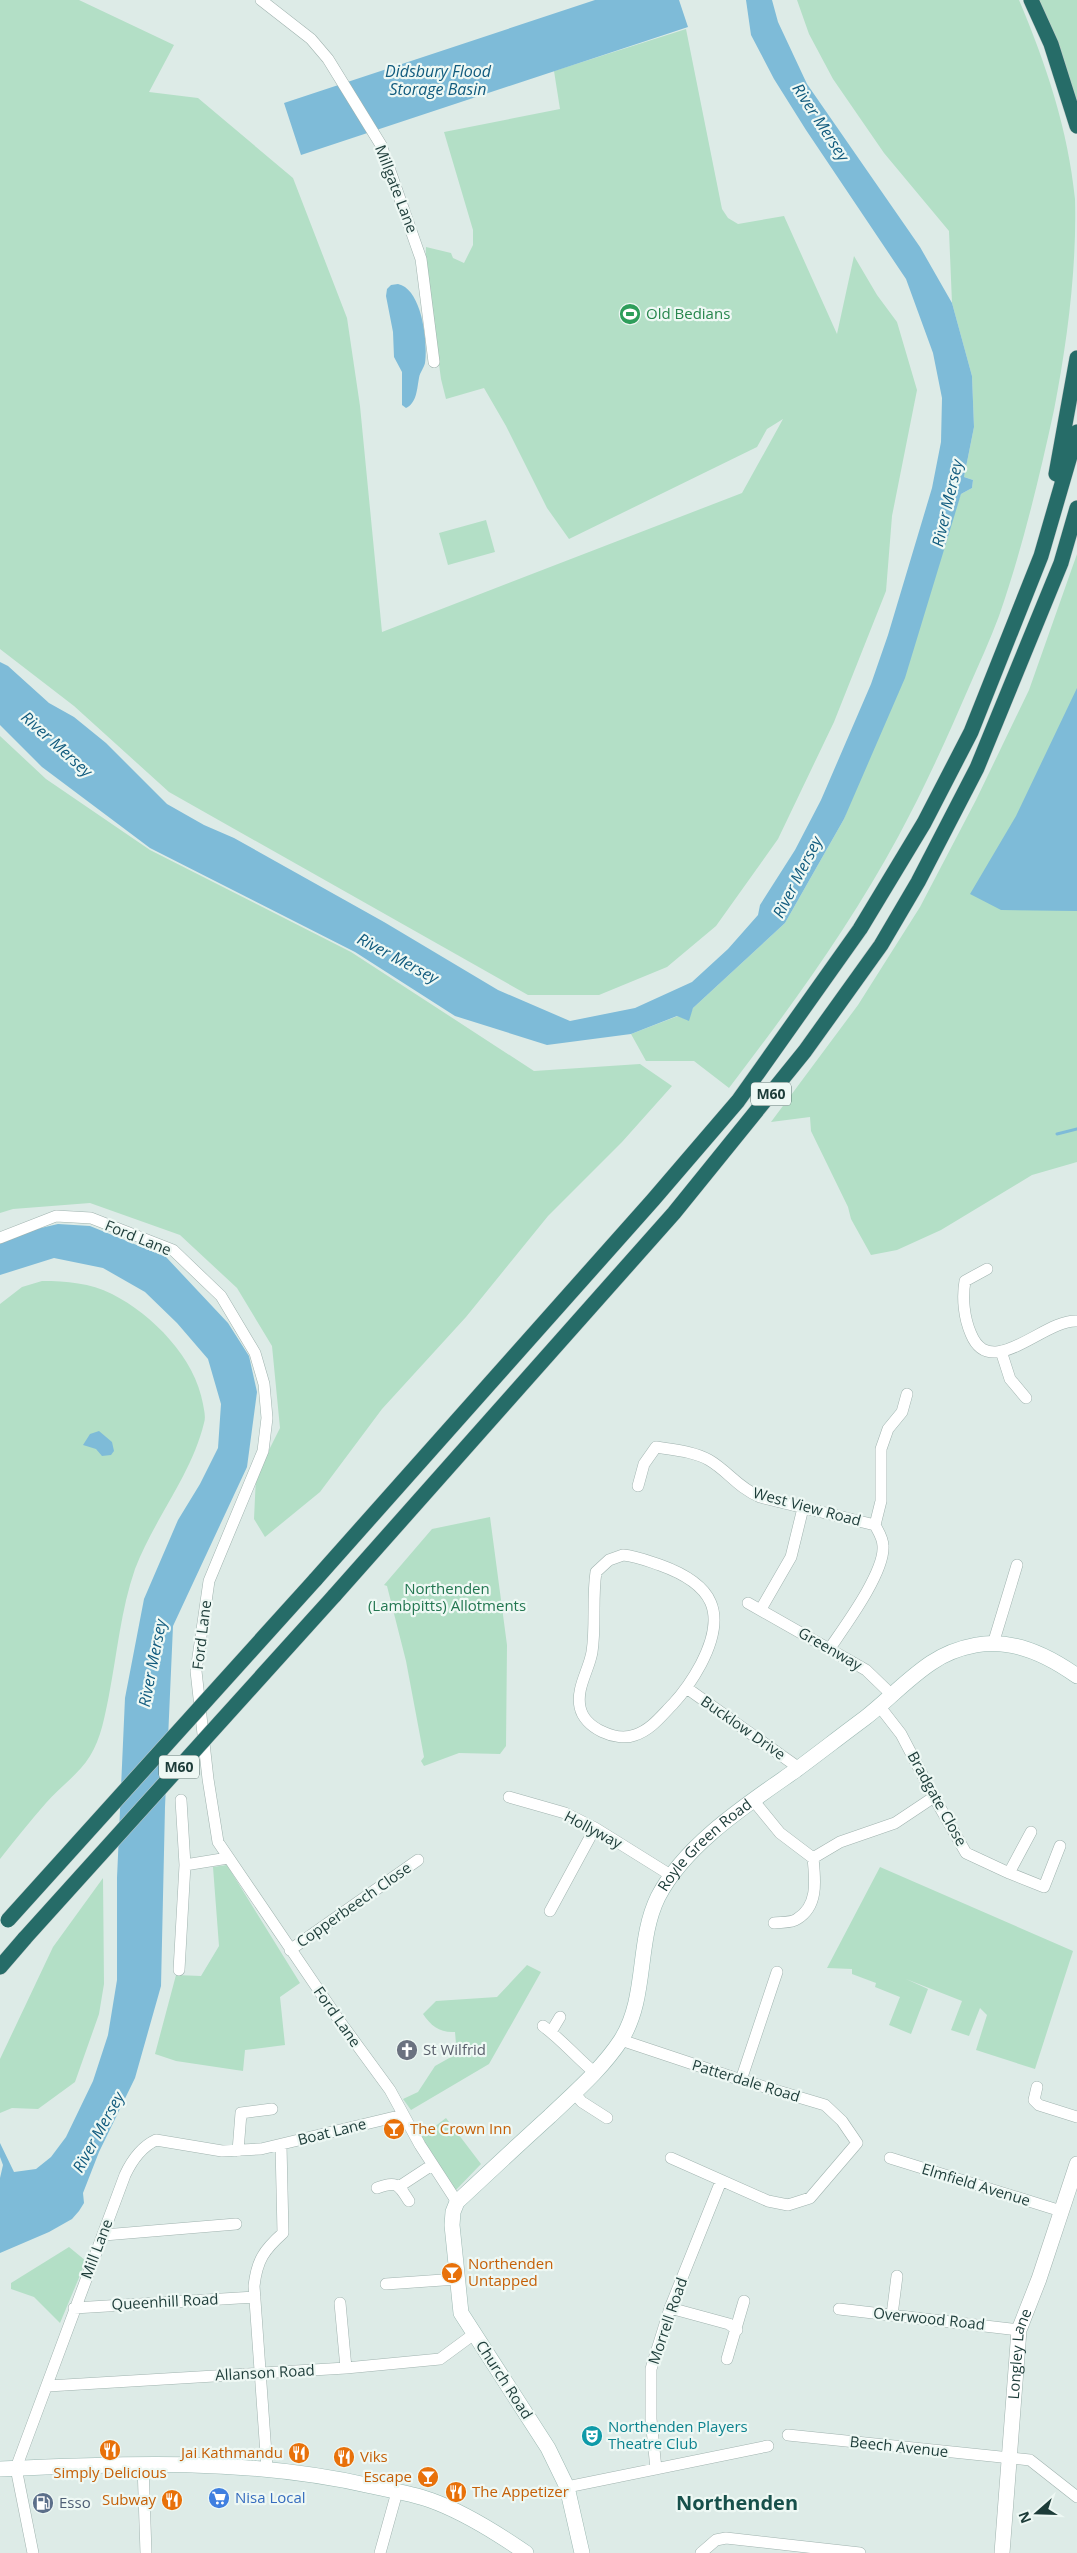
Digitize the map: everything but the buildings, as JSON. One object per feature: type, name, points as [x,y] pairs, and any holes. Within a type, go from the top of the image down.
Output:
[{"type":"highway","points":[[1031,0],[1051,44],[1077,126]]},
{"type":"highway","name":"M60","points":[[1041,556],[1077,358]]},
{"type":"highway","name":"M60","points":[[4,1924],[315,1580],[653,1200],[738,1100],[855,936],[924,824],[971,732],[1041,556],[1077,432]]},
{"type":"highway","name":"M60","points":[[0,1967],[334,1596],[674,1213],[805,1051],[881,946],[918,882],[977,768],[1061,564],[1077,508]]},
{"type":"main road","name":"Royle Green Road","points":[[458,2202],[574,2093],[621,2040],[637,2003],[649,1923],[658,1898],[672,1876],[693,1851],[753,1800],[880,1707],[929,1664],[945,1655],[978,1645],[993,1644],[1032,1651],[1056,1661],[1077,1676]]},
{"type":"main road","name":"Longley Lane","points":[[1002,2553],[1010,2459],[1012,2397],[1019,2330],[1039,2279],[1077,2164]]},
{"type":"main road","name":"Church Road","points":[[458,2202],[453,2212],[452,2225],[461,2313],[548,2448],[567,2487],[582,2553]]},
{"type":"main road","points":[[0,2469],[202,2464],[267,2468],[335,2478],[430,2500],[498,2535],[526,2553]]},
{"type":"street","name":"Millgate Lane","points":[[261,0],[311,39],[328,59],[368,122],[384,152],[421,259],[434,362]]},
{"type":"street","name":"Ford Lane","points":[[0,1238],[56,1216],[65,1216],[90,1218],[173,1250],[221,1296],[255,1352],[264,1384],[267,1418],[263,1451],[208,1581],[196,1671],[208,1779],[218,1842],[290,1950],[390,2090],[432,2165],[458,2202]]},
{"type":"street","points":[[987,1269],[965,1281],[962,1297],[974,1340],[981,1349],[990,1353],[1002,1351],[1030,1340],[1055,1325],[1077,1321]]},
{"type":"street","points":[[1002,1351],[1010,1380],[1026,1398]]},
{"type":"street","points":[[875,1525],[881,1501],[881,1449],[888,1429],[902,1412],[907,1394]]},
{"type":"street","name":"West View Road","points":[[638,1486],[644,1464],[656,1447],[683,1451],[710,1460],[745,1490],[760,1497],[875,1525],[882,1539],[881,1559],[866,1592],[830,1648]]},
{"type":"street","points":[[761,1609],[791,1557],[803,1508]]},
{"type":"street","name":"Bucklow Drive","points":[[623,1554],[674,1570],[689,1577],[706,1595],[712,1610],[714,1634],[688,1689],[647,1730],[636,1735],[617,1736],[600,1730],[583,1716],[579,1699],[592,1652],[595,1626],[594,1584],[596,1572],[609,1560],[623,1554]]},
{"type":"street","points":[[993,1644],[1017,1565]]},
{"type":"street","name":"Greenway","points":[[748,1603],[866,1670],[892,1696]]},
{"type":"street","name":"Bucklow Drive","points":[[688,1689],[799,1768]]},
{"type":"street","name":"Bradgate Close","points":[[880,1707],[901,1734],[966,1852],[1009,1873],[1044,1887],[1060,1846]]},
{"type":"street","name":"Hollyway","points":[[509,1797],[565,1814],[595,1828],[672,1876]]},
{"type":"street","points":[[814,1858],[840,1842],[895,1823],[934,1797]]},
{"type":"street","points":[[179,1970],[185,1865],[181,1800]]},
{"type":"street","points":[[753,1800],[780,1833],[814,1858]]},
{"type":"street","points":[[550,1911],[595,1828]]},
{"type":"street","points":[[1009,1873],[1031,1832]]},
{"type":"street","points":[[185,1865],[228,1858]]},
{"type":"street","points":[[774,1923],[797,1920],[812,1904],[815,1883],[814,1858]]},
{"type":"street","name":"Copperbeech Close","points":[[290,1950],[418,1860]]},
{"type":"street","points":[[789,1921],[792,1934]]},
{"type":"street","points":[[741,2080],[777,1972]]},
{"type":"street","points":[[560,2017],[547,2029],[562,2040],[576,2058],[594,2072]]},
{"type":"street","name":"Patterdale Road","points":[[621,2040],[741,2080],[825,2105],[842,2121],[857,2143],[810,2198],[788,2205],[768,2201],[721,2180]]},
{"type":"street","points":[[1036,2087],[1034,2100],[1039,2105],[1077,2117]]},
{"type":"street","points":[[574,2093],[582,2102],[607,2118]]},
{"type":"street","points":[[238,2151],[241,2113],[272,2108]]},
{"type":"street","name":"Boat Lane","points":[[262,2149],[403,2115]]},
{"type":"street","name":"Mill Lane","points":[[16,2468],[48,2386],[74,2308],[104,2235],[128,2168],[136,2155],[147,2144],[156,2140],[222,2151],[262,2149]]},
{"type":"street","points":[[267,2468],[255,2297],[256,2271],[265,2250],[283,2234],[281,2145]]},
{"type":"street","points":[[670,2158],[721,2180]]},
{"type":"street","name":"Elmfield Avenue","points":[[890,2158],[1061,2211]]},
{"type":"street","points":[[400,2186],[432,2165]]},
{"type":"street","name":"Morrell Road","points":[[656,2468],[651,2419],[651,2370],[670,2308],[721,2180]]},
{"type":"street","points":[[377,2188],[392,2183],[400,2186],[409,2201]]},
{"type":"street","points":[[104,2235],[236,2224]]},
{"type":"street","points":[[892,2315],[897,2276]]},
{"type":"street","points":[[386,2284],[457,2279]]},
{"type":"street","name":"Queenhill Road","points":[[74,2308],[255,2297]]},
{"type":"street","points":[[726,2359],[737,2330],[744,2300]]},
{"type":"street","points":[[340,2302],[346,2368]]},
{"type":"street","points":[[670,2308],[729,2324],[737,2330]]},
{"type":"street","name":"Overwood Road","points":[[839,2310],[1019,2330]]},
{"type":"street","name":"Allanson Road","points":[[48,2386],[261,2374],[440,2359],[474,2334]]},
{"type":"street","name":"Beech Avenue","points":[[788,2435],[1030,2460],[1077,2497]]},
{"type":"street","points":[[567,2487],[768,2446]]},
{"type":"street","points":[[143,2465],[146,2553]]},
{"type":"street","points":[[16,2468],[34,2553]]},
{"type":"street","points":[[380,2553],[396,2492]]},
{"type":"street","points":[[701,2553],[716,2540],[726,2538],[860,2553]]},
{"type":"green space","points":[[0,0],[79,0],[174,45],[149,92],[198,98],[293,178],[347,318],[360,406],[382,632],[742,493],[783,419],[767,429],[757,447],[569,539],[547,508],[506,426],[484,388],[446,399],[441,379],[427,275],[425,274],[426,247],[451,253],[453,258],[464,263],[473,245],[473,230],[444,132],[560,109],[554,71],[686,29],[722,209],[728,218],[738,224],[784,216],[837,334],[854,256],[877,295],[897,322],[917,390],[892,516],[886,591],[834,722],[778,839],[716,926],[667,967],[599,995],[528,995],[169,792],[74,706],[0,649]]},
{"type":"green space","points":[[797,0],[1019,0],[1047,73],[1067,147],[1075,199],[1073,278],[1067,332],[1054,410],[1023,540],[992,634],[908,819],[860,903],[818,966],[729,1088],[694,1061],[646,1061],[631,1034],[678,1016],[688,1020],[693,1008],[785,923],[844,819],[961,494],[972,488],[973,480],[964,477],[974,427],[972,376],[952,303],[949,231],[884,153],[833,79],[809,34]]},
{"type":"green space","points":[[1038,0],[1077,0],[1077,104]]},
{"type":"green space","points":[[486,520],[495,552],[448,565],[439,533]]},
{"type":"green space","points":[[1077,554],[1077,1162],[1032,1175],[941,1230],[897,1250],[871,1255],[851,1219],[848,1207],[811,1131],[810,1117],[771,1122],[858,1005],[920,907],[976,800],[1029,690]]},
{"type":"green space","points":[[0,736],[46,779],[150,850],[351,952],[534,1071],[640,1064],[672,1086],[622,1142],[548,1216],[466,1317],[382,1409],[320,1492],[265,1537],[254,1519],[256,1476],[280,1428],[272,1346],[237,1288],[180,1235],[90,1203],[13,1209],[0,1213]]},
{"type":"green space","points":[[42,1281],[69,1282],[95,1287],[127,1303],[157,1326],[182,1355],[191,1370],[203,1404],[205,1418],[190,1461],[135,1569],[123,1616],[104,1719],[94,1749],[80,1769],[46,1803],[0,1859],[0,1304],[22,1287]]},
{"type":"green space","name":"Northenden (Lambpitts) Allotments","points":[[490,1517],[507,1645],[506,1746],[500,1754],[459,1753],[424,1766],[421,1761],[424,1757],[406,1661],[387,1586],[384,1585],[432,1529]]},
{"type":"green space","points":[[227,1865],[300,1983],[280,1997],[285,2045],[245,2050],[243,2071],[176,2061],[155,2054],[176,1975],[201,1976],[219,1946],[213,1867]]},
{"type":"green space","points":[[880,1867],[1073,1951],[1035,2069],[976,2050],[987,2015],[980,2008],[969,2036],[951,2030],[962,2001],[906,1979],[928,1989],[911,2034],[889,2025],[900,1997],[875,1987],[876,1983],[852,1974],[852,1969],[827,1968]]},
{"type":"green space","points":[[103,1878],[104,1984],[99,2014],[75,2082],[38,2109],[12,2108],[0,2113],[0,2059],[53,1947]]},
{"type":"green space","points":[[527,1965],[541,1972],[489,2064],[411,2110],[403,2099],[418,2092],[435,2066],[451,2057],[456,2044],[455,2032],[436,2028],[423,2014],[436,2001],[497,1997]]},
{"type":"green space","points":[[446,2118],[481,2164],[454,2192],[421,2137]]},
{"type":"green space","points":[[69,2247],[86,2261],[60,2323],[34,2297],[11,2289],[11,2283]]},
{"type":"water","name":"Didsbury Flood Storage Basin","points":[[595,0],[679,0],[688,27],[301,155],[284,103]]},
{"type":"water","name":"River Mersey","points":[[746,0],[772,0],[778,22],[807,84],[920,247],[952,303],[972,376],[974,427],[964,477],[973,480],[972,488],[961,494],[905,678],[844,819],[785,923],[693,1008],[689,1021],[677,1016],[631,1034],[547,1045],[455,1016],[355,952],[150,848],[42,767],[0,725],[0,662],[8,666],[49,703],[74,717],[106,743],[167,804],[204,825],[234,838],[384,922],[498,990],[570,1021],[635,1008],[692,982],[728,949],[758,915],[760,905],[795,850],[821,800],[871,684],[888,635],[932,488],[941,442],[942,398],[933,353],[906,279],[774,79],[751,35]]},
{"type":"water","points":[[398,284],[406,288],[418,306],[424,330],[426,354],[416,395],[410,406],[406,408],[402,405],[402,372],[394,357],[393,332],[386,296],[387,289],[391,285]]},
{"type":"water","points":[[1077,688],[1077,911],[1001,910],[970,894],[1016,816]]},
{"type":"water","name":"River Mersey","points":[[58,1224],[90,1226],[166,1257],[228,1323],[249,1356],[257,1392],[247,1467],[173,1626],[165,1807],[161,1986],[135,2078],[99,2152],[83,2193],[84,2203],[79,2211],[72,2219],[49,2232],[0,2253],[0,2178],[3,2165],[0,2157],[0,2143],[14,2172],[36,2169],[51,2157],[66,2137],[93,2081],[108,2035],[117,1980],[117,1878],[125,1698],[144,1599],[178,1520],[200,1484],[218,1448],[221,1404],[208,1359],[177,1323],[145,1292],[103,1268],[54,1258],[0,1275],[0,1242],[11,1235]]},
{"type":"water","points":[[99,1431],[112,1442],[114,1451],[111,1455],[102,1456],[96,1449],[83,1445],[90,1434]]},
{"type":"waterway","points":[[1057,1134],[1077,1129]]},
{"type":"place","name":"Old Bedians","points":[[630,314]]},
{"type":"place","name":"St Wilfrid","points":[[407,2050]]},
{"type":"place","name":"The Crown Inn","points":[[394,2129]]},
{"type":"place","name":"Northenden Untapped","points":[[452,2273]]},
{"type":"place","name":"Northenden Players Theatre Club","points":[[592,2436]]},
{"type":"place","name":"Simply Delicious","points":[[110,2450]]},
{"type":"place","name":"Jai Kathmandu","points":[[299,2453]]},
{"type":"place","name":"Viks","points":[[344,2457]]},
{"type":"place","name":"Escape","points":[[428,2477]]},
{"type":"place","name":"The Appetizer","points":[[456,2492]]},
{"type":"place","name":"Nisa Local","points":[[219,2498]]},
{"type":"place","name":"Subway","points":[[172,2500]]},
{"type":"place","name":"Esso","points":[[43,2503]]},
{"type":"district","name":"Northenden","points":[[737,2503]]}]
